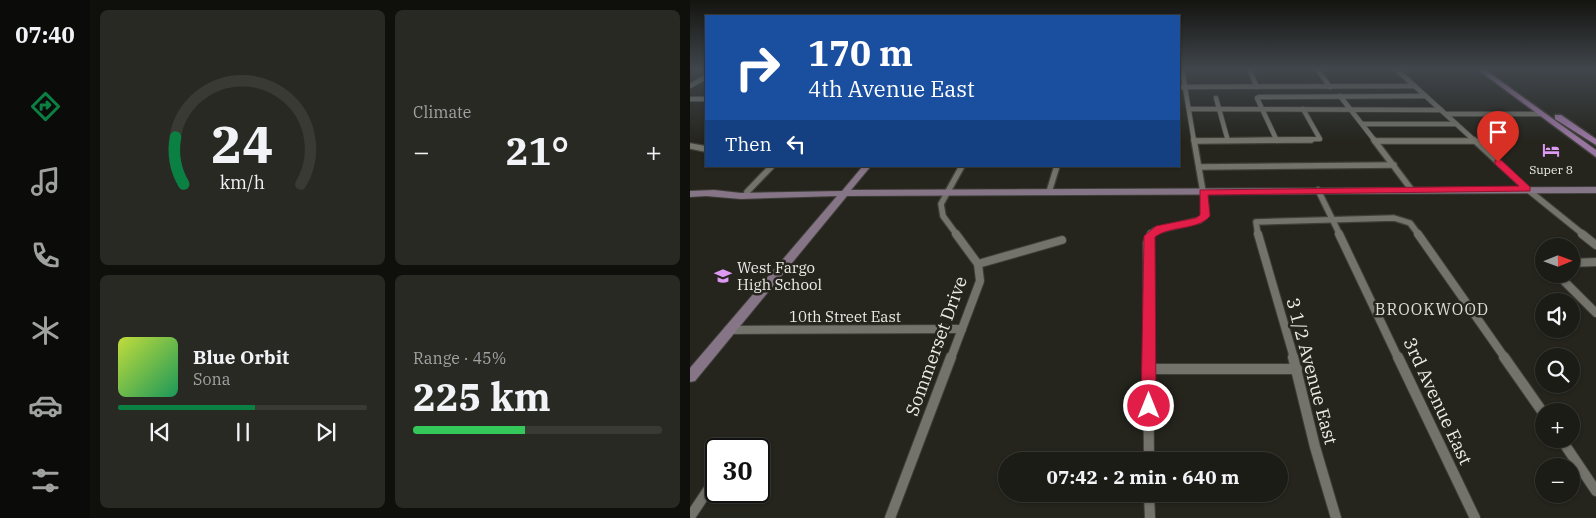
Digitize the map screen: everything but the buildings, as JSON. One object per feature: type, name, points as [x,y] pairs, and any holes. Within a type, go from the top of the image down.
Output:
[{"type":"main road","points":[[1513,93],[1596,154]]},
{"type":"main road","points":[[1525,93],[1595,142]]},
{"type":"main road","points":[[1541,114],[1552,116],[1595,142]]},
{"type":"main road","points":[[690,377],[866,167]]},
{"type":"main road","points":[[709,194],[741,196],[947,192],[1594,189]]},
{"type":"main road","points":[[690,194],[747,192],[778,194]]},
{"type":"street","points":[[1149,452],[1149,236],[1160,228],[1200,220],[1205,216],[1206,209],[1186,93]]},
{"type":"street","points":[[1423,93],[1527,189],[1596,245]]},
{"type":"street","points":[[1277,141],[1257,98],[1270,96],[1426,96]]},
{"type":"street","points":[[1340,96],[1411,189]]},
{"type":"street","points":[[690,98],[705,99]]},
{"type":"street","points":[[1216,98],[1228,140]]},
{"type":"street","points":[[1189,109],[1441,110]]},
{"type":"street","points":[[1195,141],[1319,140],[1318,132],[1303,109]]},
{"type":"street","points":[[1446,114],[1541,114]]},
{"type":"street","points":[[1363,124],[1456,124]]},
{"type":"street","points":[[1375,141],[1476,141]]},
{"type":"street","points":[[690,146],[705,148]]},
{"type":"street","points":[[1199,167],[1394,166]]},
{"type":"street","points":[[747,192],[771,167]]},
{"type":"street","points":[[947,192],[961,167]]},
{"type":"street","points":[[1050,192],[1056,167]]},
{"type":"street","name":"3rd Avenue East","points":[[1318,190],[1475,518]]},
{"type":"street","name":"Sommerset Drive","points":[[890,518],[980,281],[978,264],[943,216],[941,204],[947,192]]},
{"type":"street","points":[[1332,219],[1394,218],[1410,223],[1420,234],[1536,403]]},
{"type":"street","name":"3 1/2 Avenue East","points":[[1332,219],[1260,220],[1254,225],[1297,369],[1315,447],[1336,518]]},
{"type":"street","points":[[978,264],[1062,240]]},
{"type":"street","points":[[1580,263],[1596,262]]},
{"type":"street","points":[[1566,283],[1596,313]]},
{"type":"street","name":"10th Street East","points":[[728,330],[962,329]]},
{"type":"street","points":[[1148,369],[1297,369]]},
{"type":"street","points":[[1567,448],[1596,491]]},
{"type":"street","points":[[690,518],[705,495]]},
{"type":"street","points":[[1150,502],[1150,518]]},
{"type":"place","name":"Super 8","points":[[1551,150]]},
{"type":"place","name":"West Fargo High School","points":[[723,276]]},
{"type":"district","name":"BROOKWOOD","points":[[1432,309]]},
{"type":"route","points":[[1149,406],[1149,236],[1160,228],[1191,224],[1205,216],[1206,209],[1203,192],[1527,189],[1498,162]]}]
